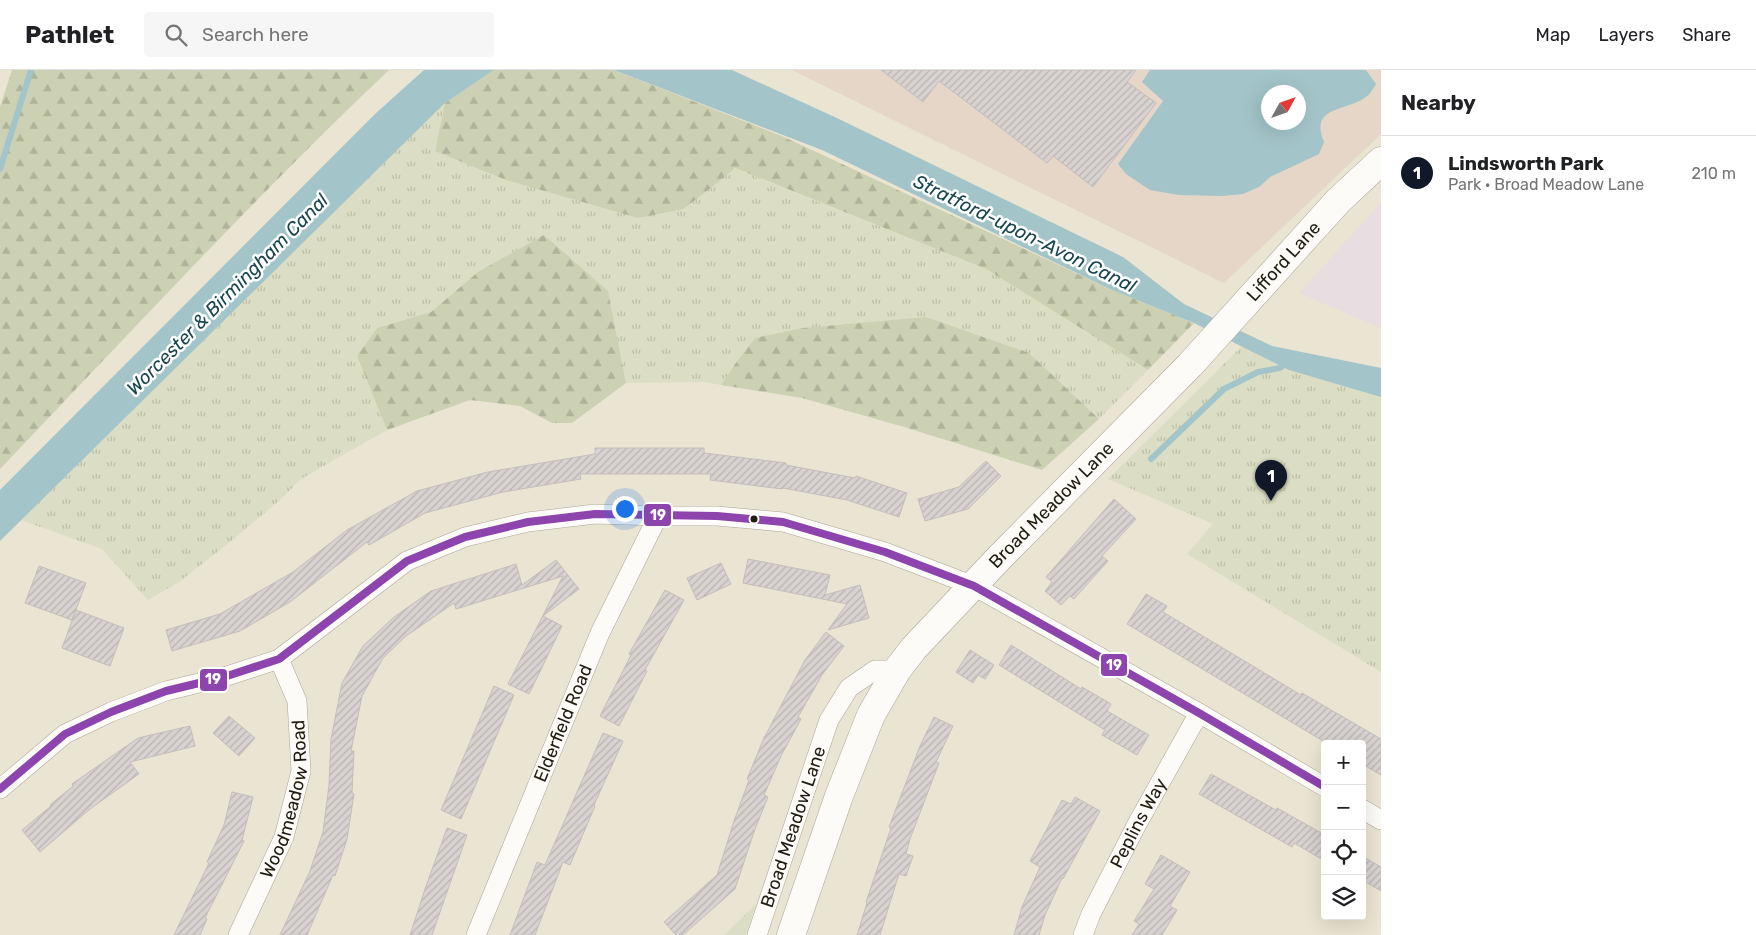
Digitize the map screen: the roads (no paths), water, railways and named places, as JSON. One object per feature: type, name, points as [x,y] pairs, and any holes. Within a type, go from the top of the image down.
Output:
[{"type":"street","name":"Lifford Lane","points":[[1190,365],[1338,201],[1381,161]]},
{"type":"street","name":"Broad Meadow Lane","points":[[790,935],[839,796],[871,716],[897,670],[914,648],[1001,556],[1190,365]]},
{"type":"street","points":[[0,789],[65,734],[111,712],[166,691],[224,677],[279,659],[407,560],[465,537],[528,522],[595,514],[717,516],[783,522],[885,552],[974,586],[1199,713],[1322,785]]},
{"type":"street","name":"Elderfield Road","points":[[476,935],[600,633],[658,516]]},
{"type":"street","name":"Woodmeadow Road","points":[[238,935],[284,837],[301,771],[297,701],[279,659]]},
{"type":"street","name":"Broad Meadow Lane","points":[[757,935],[829,720],[849,688],[875,670],[897,670]]},
{"type":"street","name":"Peplins Way","points":[[1084,935],[1091,914],[1137,824],[1199,713]]},
{"type":"street","points":[[1366,811],[1381,820]]},
{"type":"water","name":"Worcester & Birmingham Canal","points":[[424,70],[494,70],[445,103],[0,541],[0,490],[375,114]]},
{"type":"water","name":"Stratford-upon-Avon Canal","points":[[614,70],[732,70],[839,119],[1123,257],[1184,304],[1272,346],[1381,368],[1381,397],[1289,370],[1194,323],[1110,289],[822,150]]},
{"type":"water","points":[[1150,70],[1366,70],[1376,84],[1366,97],[1325,116],[1321,122],[1324,142],[1319,154],[1270,177],[1259,187],[1243,194],[1222,196],[1179,195],[1150,190],[1126,174],[1118,164],[1163,101],[1142,82]]},
{"type":"waterway","points":[[0,169],[31,70]]},
{"type":"waterway","points":[[1151,459],[1224,389],[1258,372],[1280,368],[1287,362]]},
{"type":"place","name":"Lindsworth Park","points":[[1271,501]]}]
